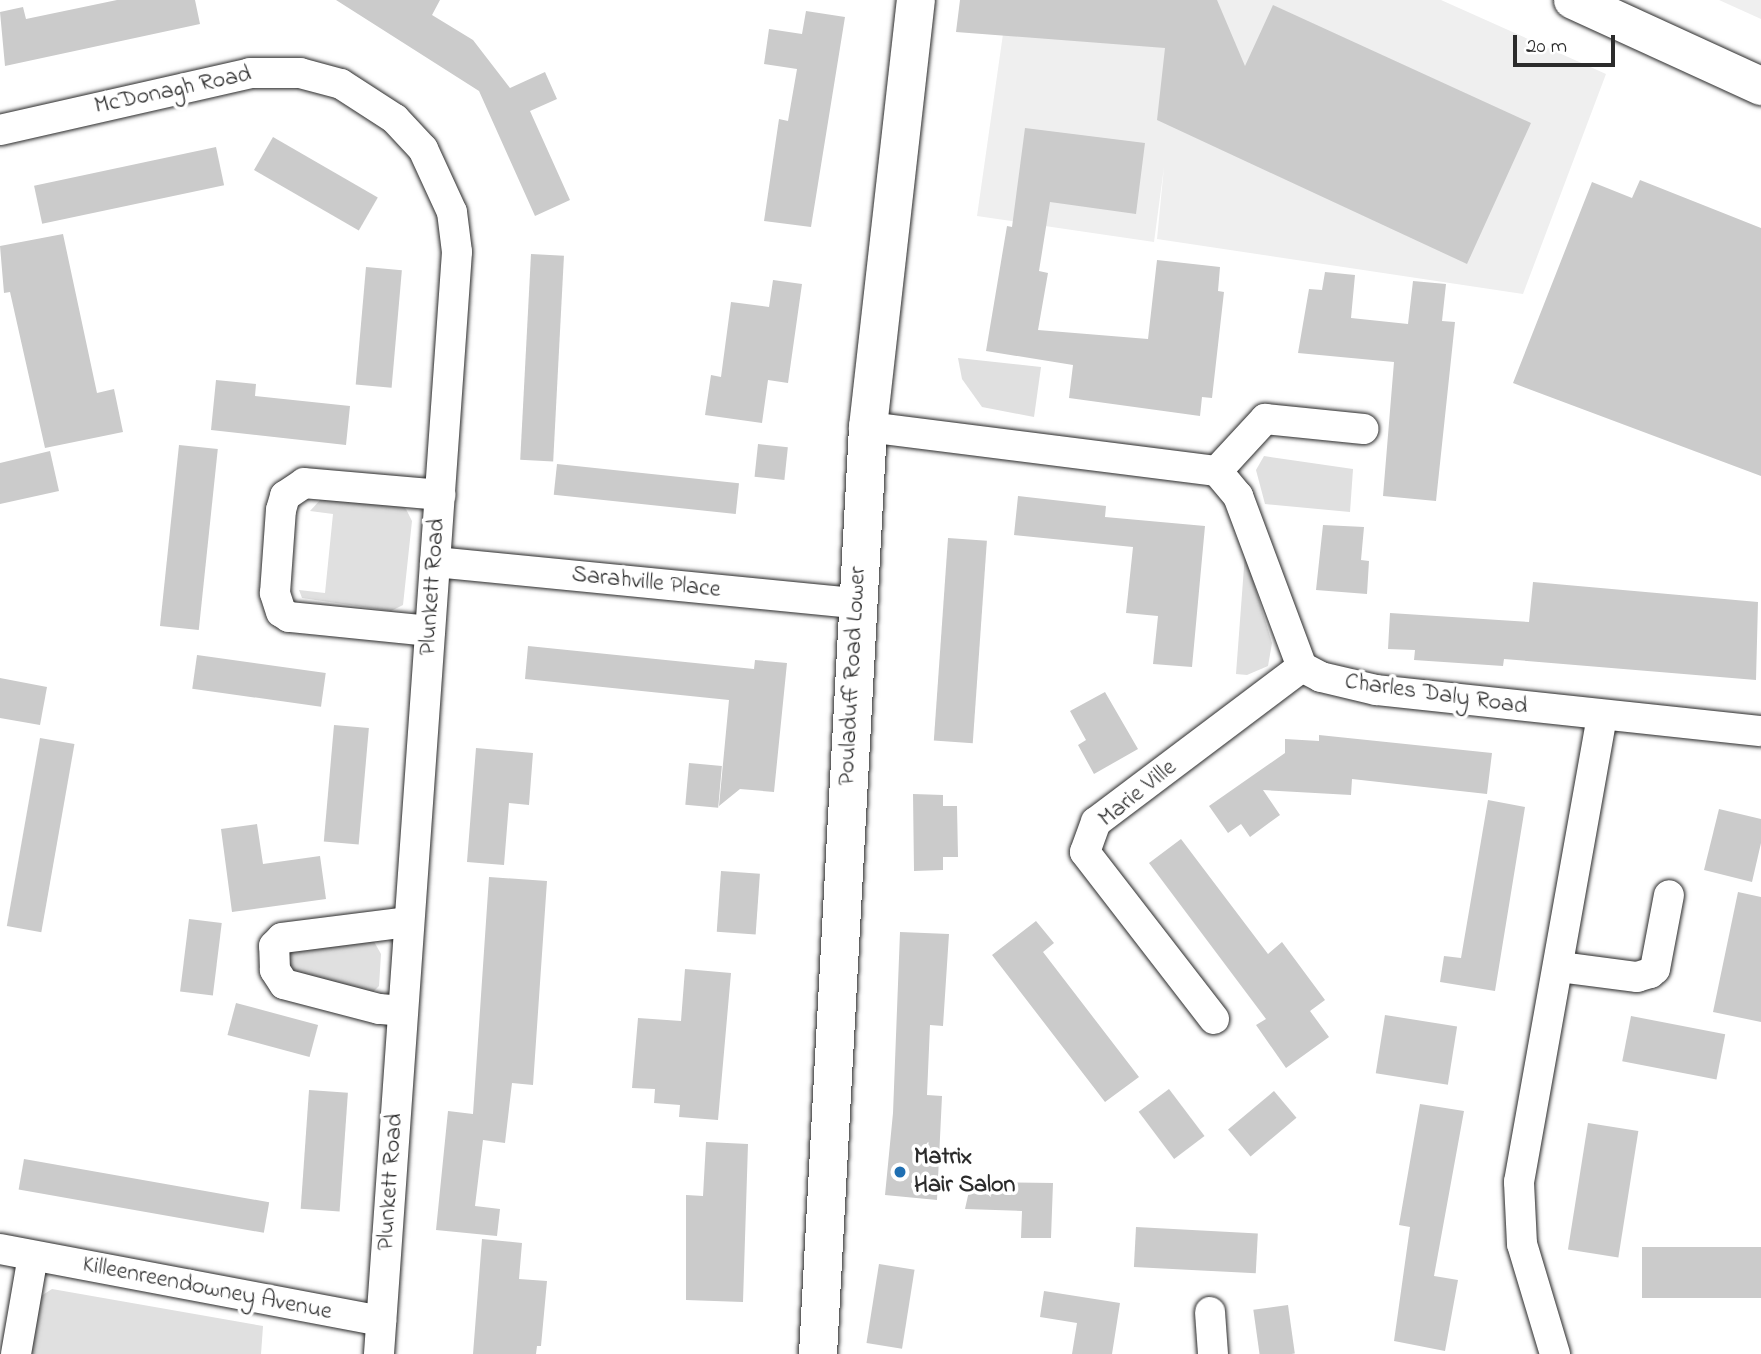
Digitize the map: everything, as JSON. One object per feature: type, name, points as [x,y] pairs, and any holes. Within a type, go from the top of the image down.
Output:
[{"type":"street","name":"Pouladuff Road Lower","points":[[818,1354],[856,603],[868,427],[916,0]]},
{"type":"street","points":[[1573,0],[1761,86]]},
{"type":"street","name":"McDonagh Road","points":[[0,130],[250,73],[320,78],[375,102],[411,134],[434,168],[447,201],[457,252]]},
{"type":"street","name":"Plunkett Road","points":[[379,1354],[457,252]]},
{"type":"street","points":[[1217,471],[1265,419],[1363,429]]},
{"type":"street","points":[[868,427],[1217,471],[1238,496],[1302,667]]},
{"type":"street","points":[[430,631],[289,617],[281,612],[275,593],[281,510],[285,496],[304,483],[440,495]]},
{"type":"street","name":"Sarahville Place","points":[[435,562],[856,603]]},
{"type":"street","name":"Charles Daly Road","points":[[1302,667],[1321,677],[1376,690],[1602,717],[1761,731]]},
{"type":"street","name":"Marie Ville","points":[[1214,1019],[1085,852],[1096,822],[1302,667]]},
{"type":"street","points":[[1555,1354],[1532,1285],[1518,1214],[1519,1182],[1560,967],[1602,717]]},
{"type":"street","points":[[1560,967],[1637,977],[1650,973],[1655,969],[1669,895]]},
{"type":"street","points":[[403,1011],[379,1009],[284,984],[275,970],[274,946],[282,938],[409,922]]},
{"type":"street","name":"Killeenreendowney Avenue","points":[[0,1249],[381,1321]]},
{"type":"street","points":[[16,1354],[33,1256]]},
{"type":"street","points":[[1210,1312],[1213,1354]]},
{"type":"shaded area","points":[[1028,0],[1441,0],[1606,74],[1523,294],[1157,239],[1164,167],[1154,242],[977,216],[1003,34]]},
{"type":"shaded area","points":[[1719,0],[1761,0],[1761,19]]},
{"type":"shaded area","points":[[958,358],[1041,367],[1034,417],[982,407],[962,379]]},
{"type":"shaded area","points":[[1264,456],[1353,469],[1350,512],[1265,504],[1256,470]]},
{"type":"shaded area","points":[[321,499],[399,504],[406,509],[412,521],[403,605],[391,611],[302,598],[299,590],[325,593],[333,514],[310,511]]},
{"type":"shaded area","points":[[1245,554],[1272,643],[1268,666],[1247,675],[1236,674]]},
{"type":"shaded area","points":[[372,938],[381,954],[379,986],[370,995],[289,973],[289,951]]},
{"type":"shaded area","points":[[52,1289],[263,1326],[261,1354],[28,1354],[38,1298]]},
{"type":"building","points":[[117,0],[195,0],[200,24],[5,66],[0,12],[23,7],[26,19]]},
{"type":"building","points":[[336,0],[440,0],[432,15],[473,40],[510,88],[545,72],[557,99],[530,111],[570,200],[535,216],[479,91]]},
{"type":"building","points":[[960,0],[1217,0],[1245,66],[1273,5],[1531,123],[1467,264],[1157,120],[1165,48],[956,32]]},
{"type":"building","points":[[806,11],[845,17],[811,227],[764,221],[779,119],[788,121],[797,69],[764,64],[769,29],[802,34]]},
{"type":"building","points":[[1025,128],[1145,143],[1136,214],[1050,202],[1039,271],[1048,273],[1038,330],[1148,339],[1157,260],[1220,267],[1218,291],[1224,292],[1212,398],[1202,397],[1200,416],[1069,398],[1073,365],[986,351],[1007,226],[1012,227]]},
{"type":"building","points":[[273,137],[378,198],[359,230],[254,170]]},
{"type":"building","points":[[216,147],[224,185],[42,224],[34,186]]},
{"type":"building","points":[[1640,180],[1761,228],[1761,476],[1513,383],[1592,182],[1632,198]]},
{"type":"building","points":[[63,234],[97,393],[114,389],[123,432],[45,448],[10,292],[4,293],[0,246]]},
{"type":"building","points":[[531,254],[564,256],[553,461],[520,460]]},
{"type":"building","points":[[366,267],[402,270],[392,388],[356,385]]},
{"type":"building","points":[[1325,272],[1355,275],[1351,318],[1408,324],[1413,281],[1446,284],[1442,321],[1455,322],[1436,501],[1383,496],[1394,362],[1298,353],[1309,289],[1322,290]]},
{"type":"building","points":[[773,280],[802,284],[788,383],[768,380],[762,423],[705,415],[711,375],[721,377],[731,302],[769,307]]},
{"type":"building","points":[[216,380],[256,384],[255,396],[350,406],[346,445],[211,430]]},
{"type":"building","points":[[758,444],[788,447],[784,480],[755,477]]},
{"type":"building","points":[[179,445],[218,449],[199,630],[160,626]]},
{"type":"building","points":[[50,451],[59,491],[0,504],[0,463]]},
{"type":"building","points":[[557,464],[739,483],[736,514],[554,495]]},
{"type":"building","points":[[1018,496],[1106,506],[1105,517],[1205,526],[1192,667],[1153,664],[1158,616],[1126,613],[1133,547],[1014,535]]},
{"type":"building","points":[[1323,525],[1364,527],[1361,560],[1369,561],[1367,594],[1316,590]]},
{"type":"building","points":[[948,538],[987,541],[973,743],[934,741]]},
{"type":"building","points":[[1533,582],[1758,602],[1756,680],[1504,659],[1503,666],[1414,660],[1415,650],[1388,649],[1390,613],[1529,622]]},
{"type":"building","points":[[528,646],[754,669],[755,660],[787,663],[774,792],[740,789],[719,806],[729,700],[525,679]]},
{"type":"building","points":[[197,655],[326,673],[321,707],[192,689]]},
{"type":"building","points":[[0,678],[47,687],[40,725],[0,718]]},
{"type":"building","points":[[1105,692],[1138,749],[1094,774],[1078,745],[1086,740],[1070,711]]},
{"type":"building","points":[[334,725],[369,728],[359,845],[324,842]]},
{"type":"building","points":[[1319,735],[1492,753],[1487,794],[1352,779],[1351,795],[1263,790],[1280,815],[1250,837],[1241,824],[1228,833],[1209,806],[1285,753],[1285,739],[1319,741]]},
{"type":"building","points":[[40,738],[74,744],[41,932],[7,926]]},
{"type":"building","points":[[476,748],[533,753],[529,805],[509,803],[504,865],[467,862]]},
{"type":"building","points":[[689,763],[722,766],[718,808],[685,805]]},
{"type":"building","points":[[913,794],[943,795],[943,806],[957,806],[958,857],[943,857],[943,870],[914,871]]},
{"type":"building","points":[[1488,800],[1525,807],[1495,991],[1440,982],[1444,956],[1461,958]]},
{"type":"building","points":[[1719,809],[1761,819],[1761,843],[1752,882],[1704,870]]},
{"type":"building","points":[[257,824],[263,864],[320,856],[326,899],[232,912],[221,829]]},
{"type":"building","points":[[1181,839],[1268,954],[1282,942],[1325,1000],[1310,1011],[1329,1037],[1286,1068],[1256,1025],[1266,1019],[1149,863]]},
{"type":"building","points":[[721,871],[760,874],[756,935],[717,932]]},
{"type":"building","points":[[489,877],[547,881],[533,1085],[512,1083],[505,1143],[483,1140],[475,1206],[500,1209],[497,1236],[436,1230],[448,1111],[473,1114]]},
{"type":"building","points":[[1738,892],[1761,897],[1761,1022],[1713,1012]]},
{"type":"building","points":[[189,919],[222,923],[213,995],[180,991]]},
{"type":"building","points":[[1036,921],[1054,943],[1043,952],[1139,1077],[1105,1102],[992,955]]},
{"type":"building","points":[[900,932],[949,934],[943,1026],[930,1025],[927,1095],[942,1096],[937,1200],[885,1195],[893,1113]]},
{"type":"building","points":[[685,969],[731,973],[718,1120],[679,1117],[680,1105],[654,1103],[655,1089],[632,1088],[638,1018],[681,1021]]},
{"type":"building","points":[[236,1003],[318,1025],[310,1057],[227,1035]]},
{"type":"building","points":[[1385,1015],[1457,1026],[1448,1085],[1376,1073]]},
{"type":"building","points":[[1631,1016],[1725,1034],[1716,1079],[1622,1061]]},
{"type":"building","points":[[1169,1089],[1205,1136],[1174,1159],[1139,1112]]},
{"type":"building","points":[[309,1090],[348,1093],[340,1211],[301,1209]]},
{"type":"building","points":[[1274,1091],[1296,1118],[1251,1156],[1228,1130]]},
{"type":"building","points":[[1420,1104],[1464,1111],[1434,1276],[1458,1280],[1445,1351],[1394,1341],[1410,1227],[1399,1225]]},
{"type":"building","points":[[1588,1123],[1638,1131],[1618,1257],[1568,1249]]},
{"type":"building","points":[[706,1142],[748,1144],[743,1302],[686,1300],[686,1195],[703,1196]]},
{"type":"building","points":[[24,1159],[269,1202],[264,1233],[19,1190]]},
{"type":"building","points":[[971,1182],[1053,1183],[1051,1238],[1021,1238],[1022,1211],[965,1209]]},
{"type":"building","points":[[1136,1227],[1258,1233],[1256,1273],[1134,1267]]},
{"type":"building","points":[[482,1239],[522,1243],[519,1279],[547,1281],[541,1346],[537,1346],[536,1354],[473,1354]]},
{"type":"building","points":[[1642,1247],[1761,1247],[1761,1298],[1642,1298]]},
{"type":"building","points":[[879,1264],[915,1270],[902,1349],[866,1343]]},
{"type":"building","points":[[1044,1291],[1120,1303],[1112,1354],[1072,1354],[1077,1323],[1040,1317]]},
{"type":"building","points":[[1288,1305],[1295,1354],[1260,1354],[1253,1310]]},
{"type":"place","name":"Matrix Hair Salon","points":[[900,1172]]}]
